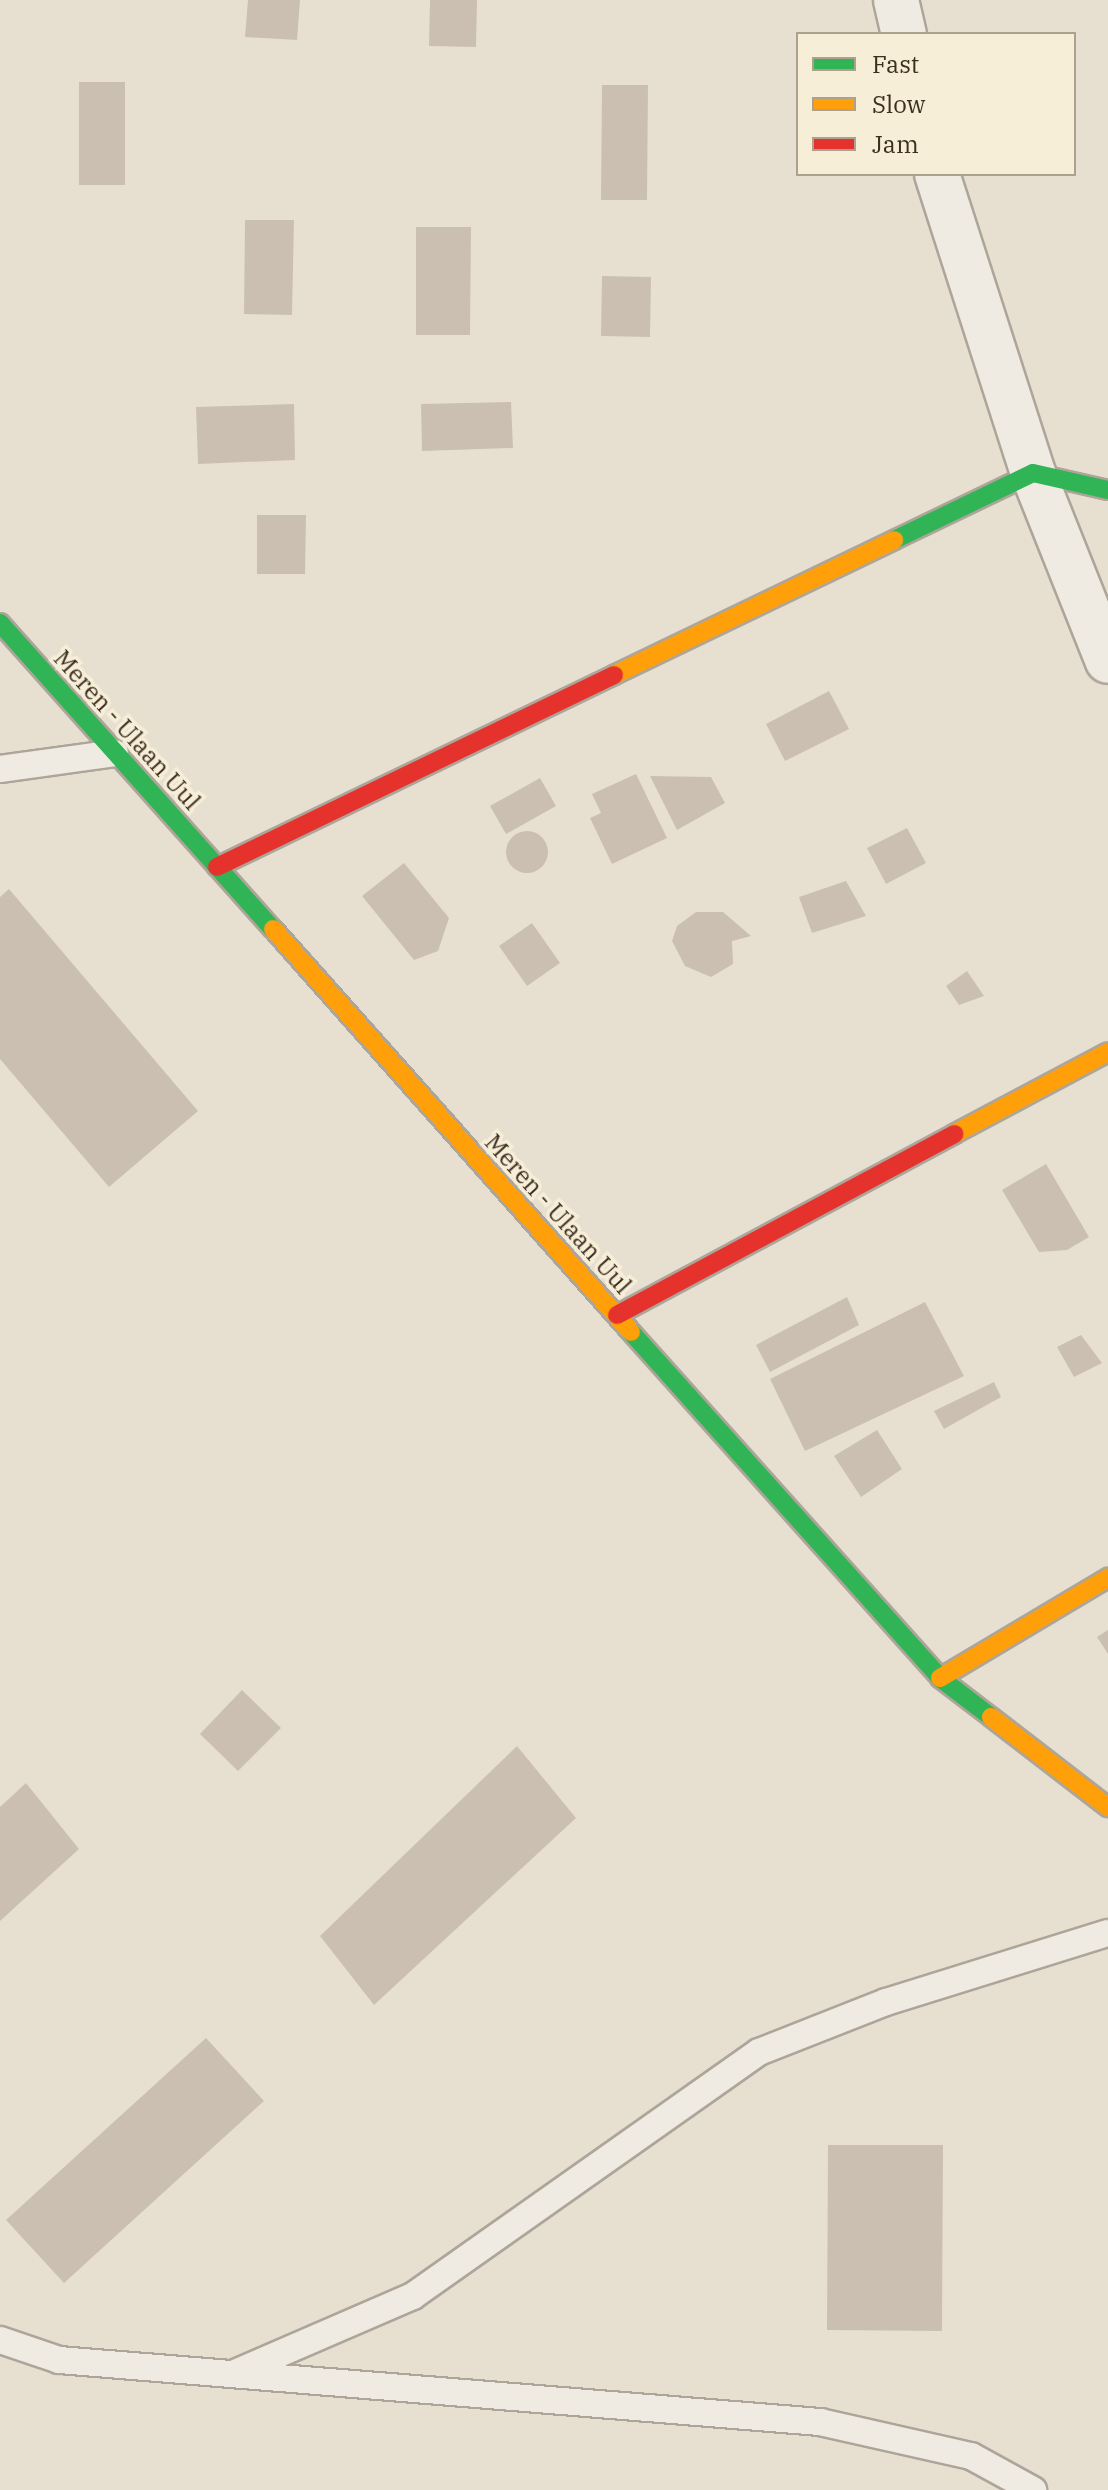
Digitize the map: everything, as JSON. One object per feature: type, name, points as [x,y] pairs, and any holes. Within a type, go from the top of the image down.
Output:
[{"type":"street","points":[[896,0],[904,32]]},
{"type":"street","points":[[938,176],[1033,473],[1108,661]]},
{"type":"street","points":[[217,867],[1033,473],[1108,490]]},
{"type":"street","name":"Meren - Ulaan Uul","points":[[0,623],[940,1678],[1108,1807]]},
{"type":"street","points":[[617,1315],[1108,1052]]},
{"type":"street","points":[[940,1678],[1108,1578]]},
{"type":"lane","points":[[0,769],[115,753]]},
{"type":"lane","points":[[231,2375],[413,2296],[759,2052],[886,2002],[1108,1933]]},
{"type":"lane","points":[[0,2340],[59,2360],[820,2422],[971,2456],[1033,2490]]},
{"type":"building","points":[[248,0],[300,0],[297,40],[245,37]]},
{"type":"building","points":[[430,0],[477,0],[476,47],[429,46]]},
{"type":"building","points":[[79,82],[125,82],[125,185],[79,185]]},
{"type":"building","points":[[602,85],[648,85],[647,200],[601,200]]},
{"type":"building","points":[[245,220],[294,220],[292,315],[244,314]]},
{"type":"building","points":[[416,227],[471,227],[470,335],[416,335]]},
{"type":"building","points":[[602,276],[651,277],[650,337],[601,336]]},
{"type":"building","points":[[511,402],[513,448],[422,451],[421,404]]},
{"type":"building","points":[[294,404],[295,460],[198,464],[196,407]]},
{"type":"building","points":[[257,515],[306,515],[305,574],[257,574]]},
{"type":"building","points":[[829,691],[849,729],[785,761],[766,724]]},
{"type":"building","points":[[636,774],[667,838],[612,864],[590,818],[601,813],[592,794]]},
{"type":"building","points":[[650,776],[711,777],[725,803],[677,830]]},
{"type":"building","points":[[540,778],[556,806],[506,834],[490,806]]},
{"type":"building","points":[[907,828],[926,863],[886,884],[867,848]]},
{"type":"building","points":[[527,831],[542,837],[548,852],[542,867],[527,873],[512,867],[506,852],[512,837]]},
{"type":"building","points":[[404,863],[449,918],[438,951],[414,960],[362,896]]},
{"type":"building","points":[[846,881],[866,916],[812,933],[799,897]]},
{"type":"building","points":[[9,889],[198,1111],[109,1187],[0,1059],[0,897]]},
{"type":"building","points":[[696,912],[723,912],[751,936],[732,941],[733,964],[711,977],[685,966],[672,941],[677,926]]},
{"type":"building","points":[[532,923],[560,963],[527,986],[499,946]]},
{"type":"building","points":[[967,971],[984,996],[959,1005],[946,986]]},
{"type":"building","points":[[1046,1164],[1089,1237],[1067,1250],[1039,1252],[1002,1190]]},
{"type":"building","points":[[847,1297],[859,1325],[770,1372],[756,1345]]},
{"type":"building","points":[[925,1302],[964,1376],[805,1451],[770,1379]]},
{"type":"building","points":[[1081,1335],[1102,1363],[1074,1377],[1057,1347]]},
{"type":"building","points":[[994,1382],[1001,1397],[944,1429],[934,1411]]},
{"type":"building","points":[[877,1430],[902,1469],[861,1497],[834,1456]]},
{"type":"building","points":[[1108,1630],[1108,1654],[1097,1637]]},
{"type":"building","points":[[242,1690],[281,1728],[238,1771],[200,1734]]},
{"type":"building","points":[[517,1746],[576,1818],[374,2005],[320,1936]]},
{"type":"building","points":[[26,1783],[79,1849],[0,1921],[0,1807]]},
{"type":"building","points":[[206,2038],[264,2101],[64,2283],[6,2220]]},
{"type":"building","points":[[828,2145],[943,2145],[942,2331],[827,2330]]},
{"type":"traffic: fast","points":[[894,540],[1033,473],[1108,490]]},
{"type":"traffic: fast","points":[[0,623],[273,929]]},
{"type":"traffic: fast","points":[[631,1332],[940,1678],[991,1717]]},
{"type":"traffic: slow","points":[[614,675],[894,540]]},
{"type":"traffic: slow","points":[[273,929],[631,1332]]},
{"type":"traffic: slow","points":[[954,1134],[1108,1052]]},
{"type":"traffic: slow","points":[[940,1678],[1108,1578]]},
{"type":"traffic: slow","points":[[991,1717],[1108,1807]]},
{"type":"traffic: jam","points":[[217,867],[614,675]]},
{"type":"traffic: jam","points":[[617,1315],[954,1134]]}]
